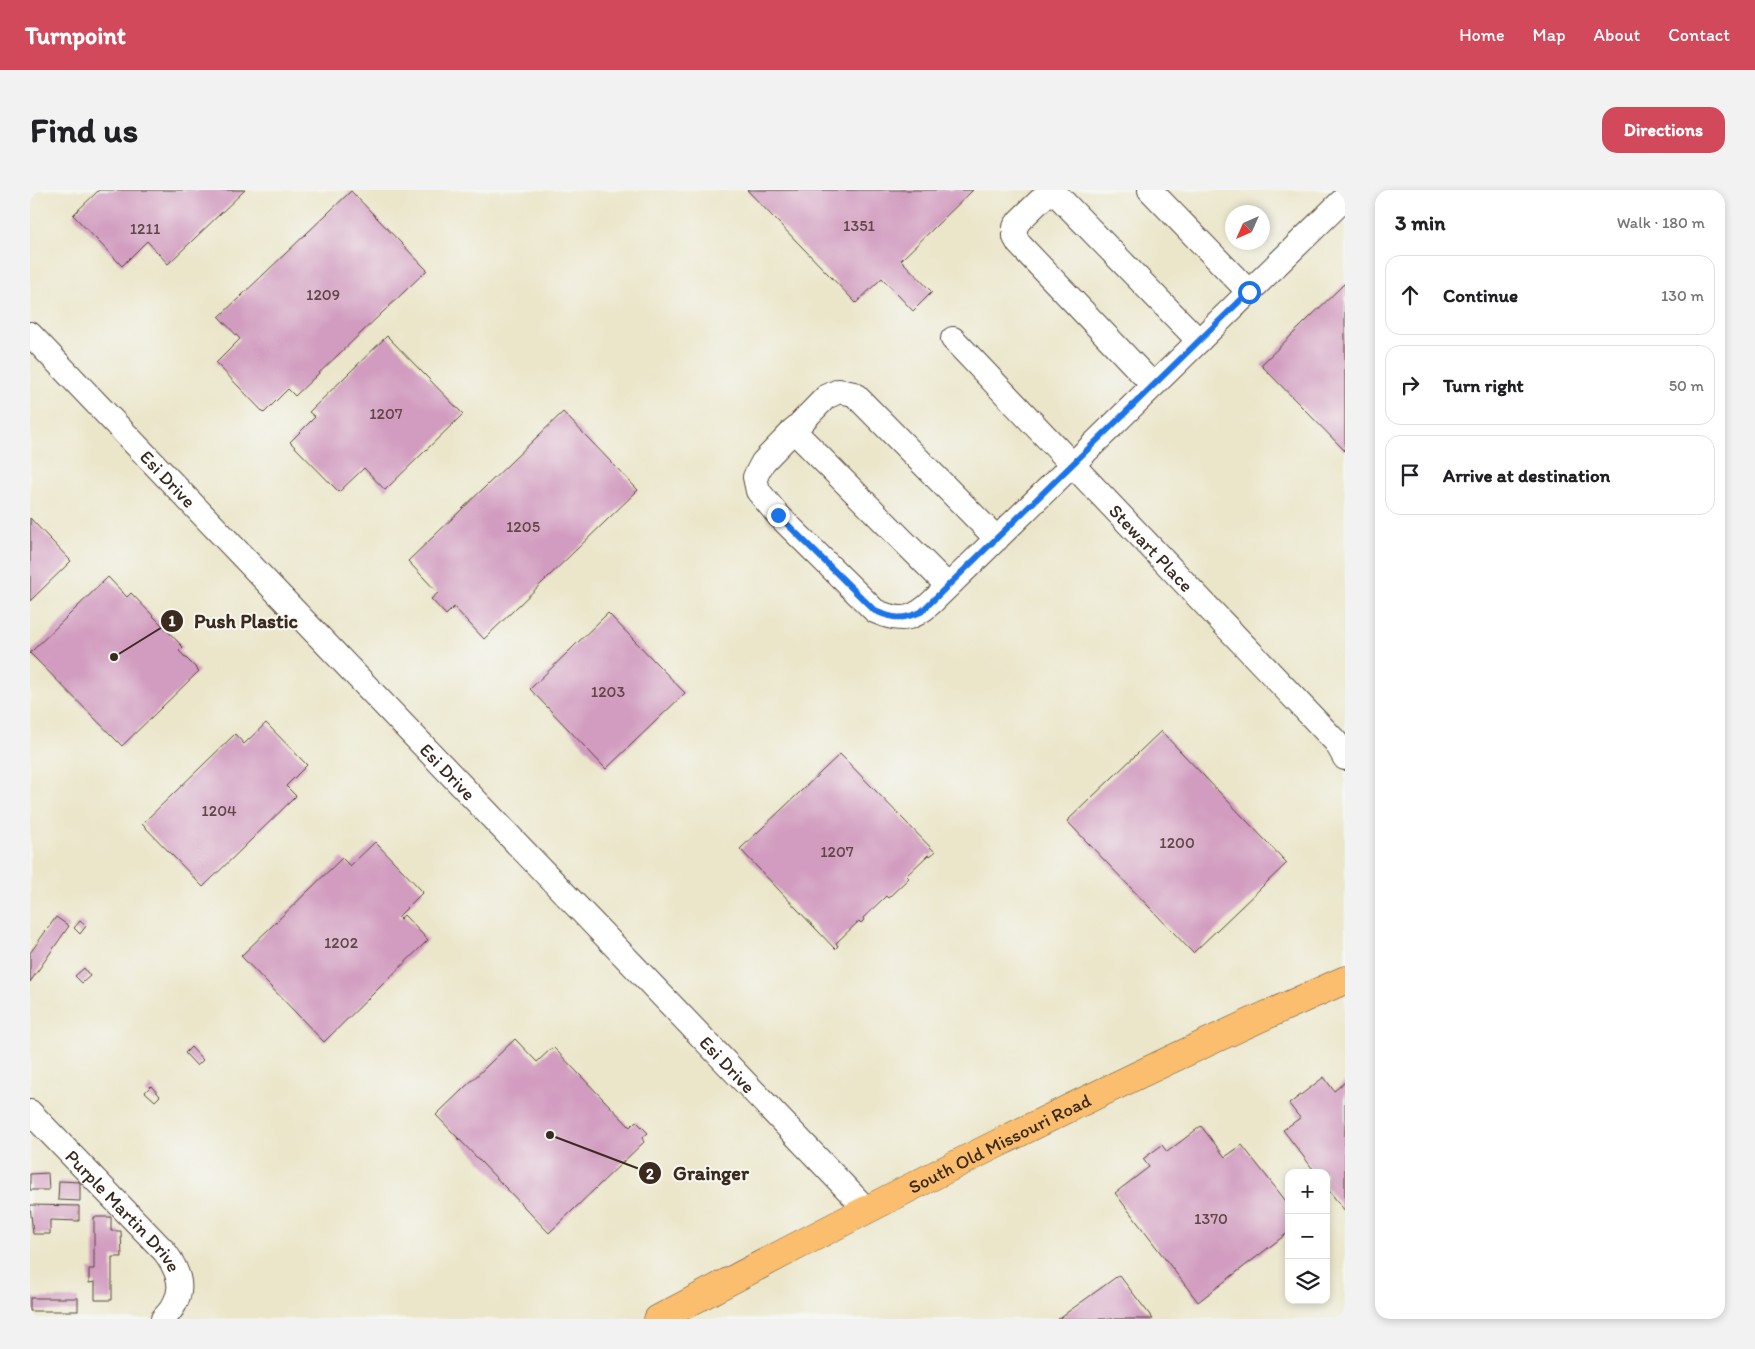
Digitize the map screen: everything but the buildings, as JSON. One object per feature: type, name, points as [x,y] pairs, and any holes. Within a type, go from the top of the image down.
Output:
[{"type":"main road","name":"South Old Missouri Road","points":[[658,1319],[866,1208],[1219,1036],[1345,980]]},
{"type":"street","points":[[1153,385],[1034,261],[1015,237],[1015,227],[1018,221],[1052,190],[1199,341]]},
{"type":"street","points":[[1150,190],[1249,292]]},
{"type":"street","points":[[997,538],[854,394],[840,391],[826,397],[763,462],[755,477],[758,491],[778,515],[875,611],[892,618],[908,618],[921,612],[1073,465],[1345,198]]},
{"type":"street","name":"Esi Drive","points":[[30,334],[866,1208]]},
{"type":"street","name":"Stewart Place","points":[[953,339],[1336,742],[1345,758]]},
{"type":"street","points":[[793,430],[948,586]]},
{"type":"street","name":"Purple Martin Drive","points":[[30,1112],[165,1252],[174,1264],[179,1277],[179,1292],[174,1308],[162,1319]]},
{"type":"place","name":"Push Plastic","points":[[114,657]]},
{"type":"place","name":"Grainger","points":[[550,1135]]},
{"type":"route","points":[[778,515],[875,611],[892,618],[908,618],[921,612],[1249,292]]}]
